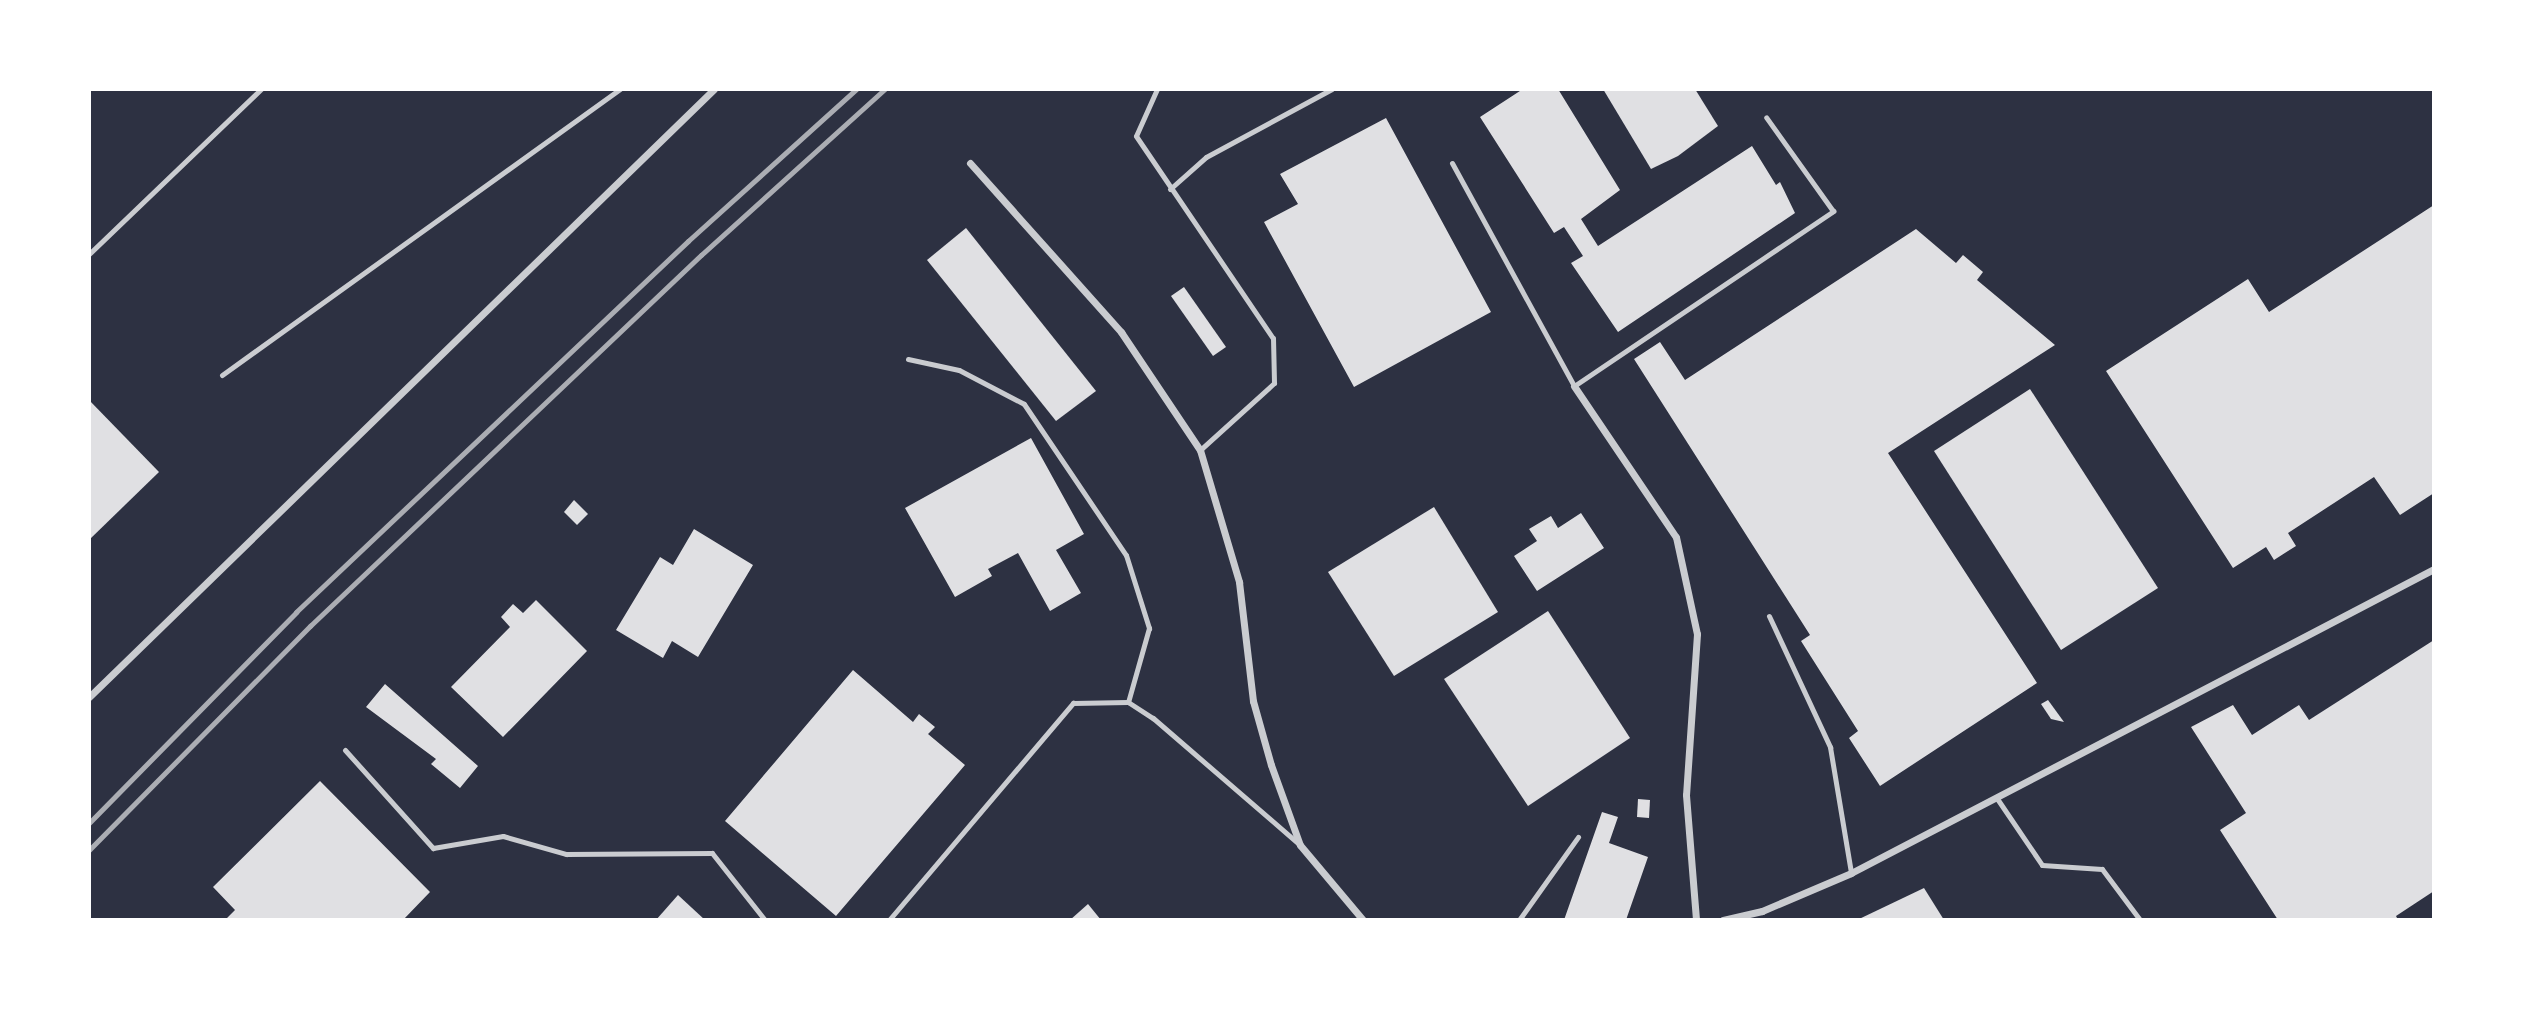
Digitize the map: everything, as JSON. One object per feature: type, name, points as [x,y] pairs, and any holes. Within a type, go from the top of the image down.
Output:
[{"type":"street","points":[[89,697],[714,89]]},
{"type":"street","points":[[970,163],[1121,332],[1200,450],[1239,582],[1254,701],[1300,845],[1363,920]]},
{"type":"street","points":[[1573,386],[1676,537],[1697,634],[1686,795],[1696,920]]},
{"type":"street","points":[[1723,920],[1762,911],[1850,873],[2434,569]]},
{"type":"lane","points":[[89,254],[261,89]]},
{"type":"lane","points":[[222,375],[620,89]]},
{"type":"lane","points":[[1157,89],[1136,136],[1273,338],[1274,383],[1200,450]]},
{"type":"lane","points":[[1170,189],[1206,156],[1332,89]]},
{"type":"lane","points":[[1452,163],[1573,386],[1833,211],[1766,117]]},
{"type":"lane","points":[[908,359],[959,370],[1024,404],[1126,555],[1150,628],[1128,702]]},
{"type":"lane","points":[[1769,616],[1830,747],[1850,873]]},
{"type":"lane","points":[[889,920],[1073,703],[1128,702],[1153,718],[1300,845]]},
{"type":"lane","points":[[345,750],[432,848],[503,836],[566,854],[712,853],[765,920]]},
{"type":"lane","points":[[1996,797],[2042,865],[2102,869],[2140,920]]},
{"type":"lane","points":[[1519,920],[1578,837]]},
{"type":"lane","points":[[1762,911],[1765,920]]},
{"type":"building","points":[[1523,89],[1558,89],[1620,190],[1581,219],[1598,246],[1752,146],[1776,185],[1780,182],[1795,213],[1618,332],[1571,263],[1583,256],[1564,227],[1554,233],[1480,117]]},
{"type":"building","points":[[1603,89],[1695,89],[1718,126],[1678,156],[1651,169]]},
{"type":"building","points":[[1386,118],[1491,312],[1354,387],[1264,222],[1298,204],[1280,174]]},
{"type":"building","points":[[2434,205],[2434,493],[2400,515],[2374,477],[2288,533],[2296,546],[2274,560],[2266,547],[2233,568],[2106,371],[2248,279],[2269,312]]},
{"type":"building","points":[[966,228],[1096,391],[1056,421],[927,260]]},
{"type":"building","points":[[1916,229],[1956,263],[1963,255],[1983,272],[1977,280],[2055,345],[1888,453],[2037,683],[1880,786],[1849,738],[1858,731],[1801,641],[1810,635],[1634,359],[1660,342],[1685,380]]},
{"type":"building","points":[[1184,287],[1226,347],[1213,356],[1171,296]]},
{"type":"building","points":[[2030,389],[2158,588],[2061,650],[1934,451]]},
{"type":"building","points":[[89,400],[159,472],[89,540]]},
{"type":"building","points":[[1031,438],[1084,534],[1056,550],[1081,593],[1050,611],[1018,553],[988,569],[992,576],[955,597],[905,508]]},
{"type":"building","points":[[574,500],[588,514],[577,525],[564,512]]},
{"type":"building","points":[[1434,507],[1498,612],[1394,676],[1328,572]]},
{"type":"building","points":[[1581,513],[1604,548],[1537,591],[1514,556],[1537,541],[1529,529],[1551,516],[1558,528]]},
{"type":"building","points":[[694,529],[753,565],[698,657],[672,641],[663,658],[616,630],[660,557],[673,565]]},
{"type":"building","points":[[536,600],[587,651],[503,737],[451,687],[510,627],[501,617],[513,604],[523,613]]},
{"type":"building","points":[[1548,611],[1630,738],[1528,806],[1444,679]]},
{"type":"building","points":[[2434,640],[2434,891],[2396,916],[2398,920],[2278,920],[2220,830],[2246,813],[2191,727],[2233,705],[2252,735],[2299,705],[2309,720]]},
{"type":"building","points":[[853,670],[913,722],[919,714],[935,727],[928,734],[965,765],[836,916],[725,821]]},
{"type":"building","points":[[385,684],[478,766],[460,788],[431,764],[436,759],[366,707]]},
{"type":"building","points":[[2048,700],[2064,722],[2051,719],[2041,704]]},
{"type":"building","points":[[320,781],[430,892],[403,920],[225,920],[235,910],[213,887]]},
{"type":"building","points":[[1638,799],[1650,800],[1649,818],[1637,817]]},
{"type":"building","points":[[1602,812],[1618,817],[1609,843],[1648,857],[1626,920],[1564,920]]},
{"type":"building","points":[[1924,888],[1944,920],[1857,920]]},
{"type":"building","points":[[678,895],[705,920],[656,920]]},
{"type":"building","points":[[1088,904],[1101,920],[1070,920]]},
{"type":"railway","points":[[89,823],[296,612],[688,241],[856,89]]},
{"type":"railway","points":[[89,850],[310,626],[701,255],[885,89]]}]
